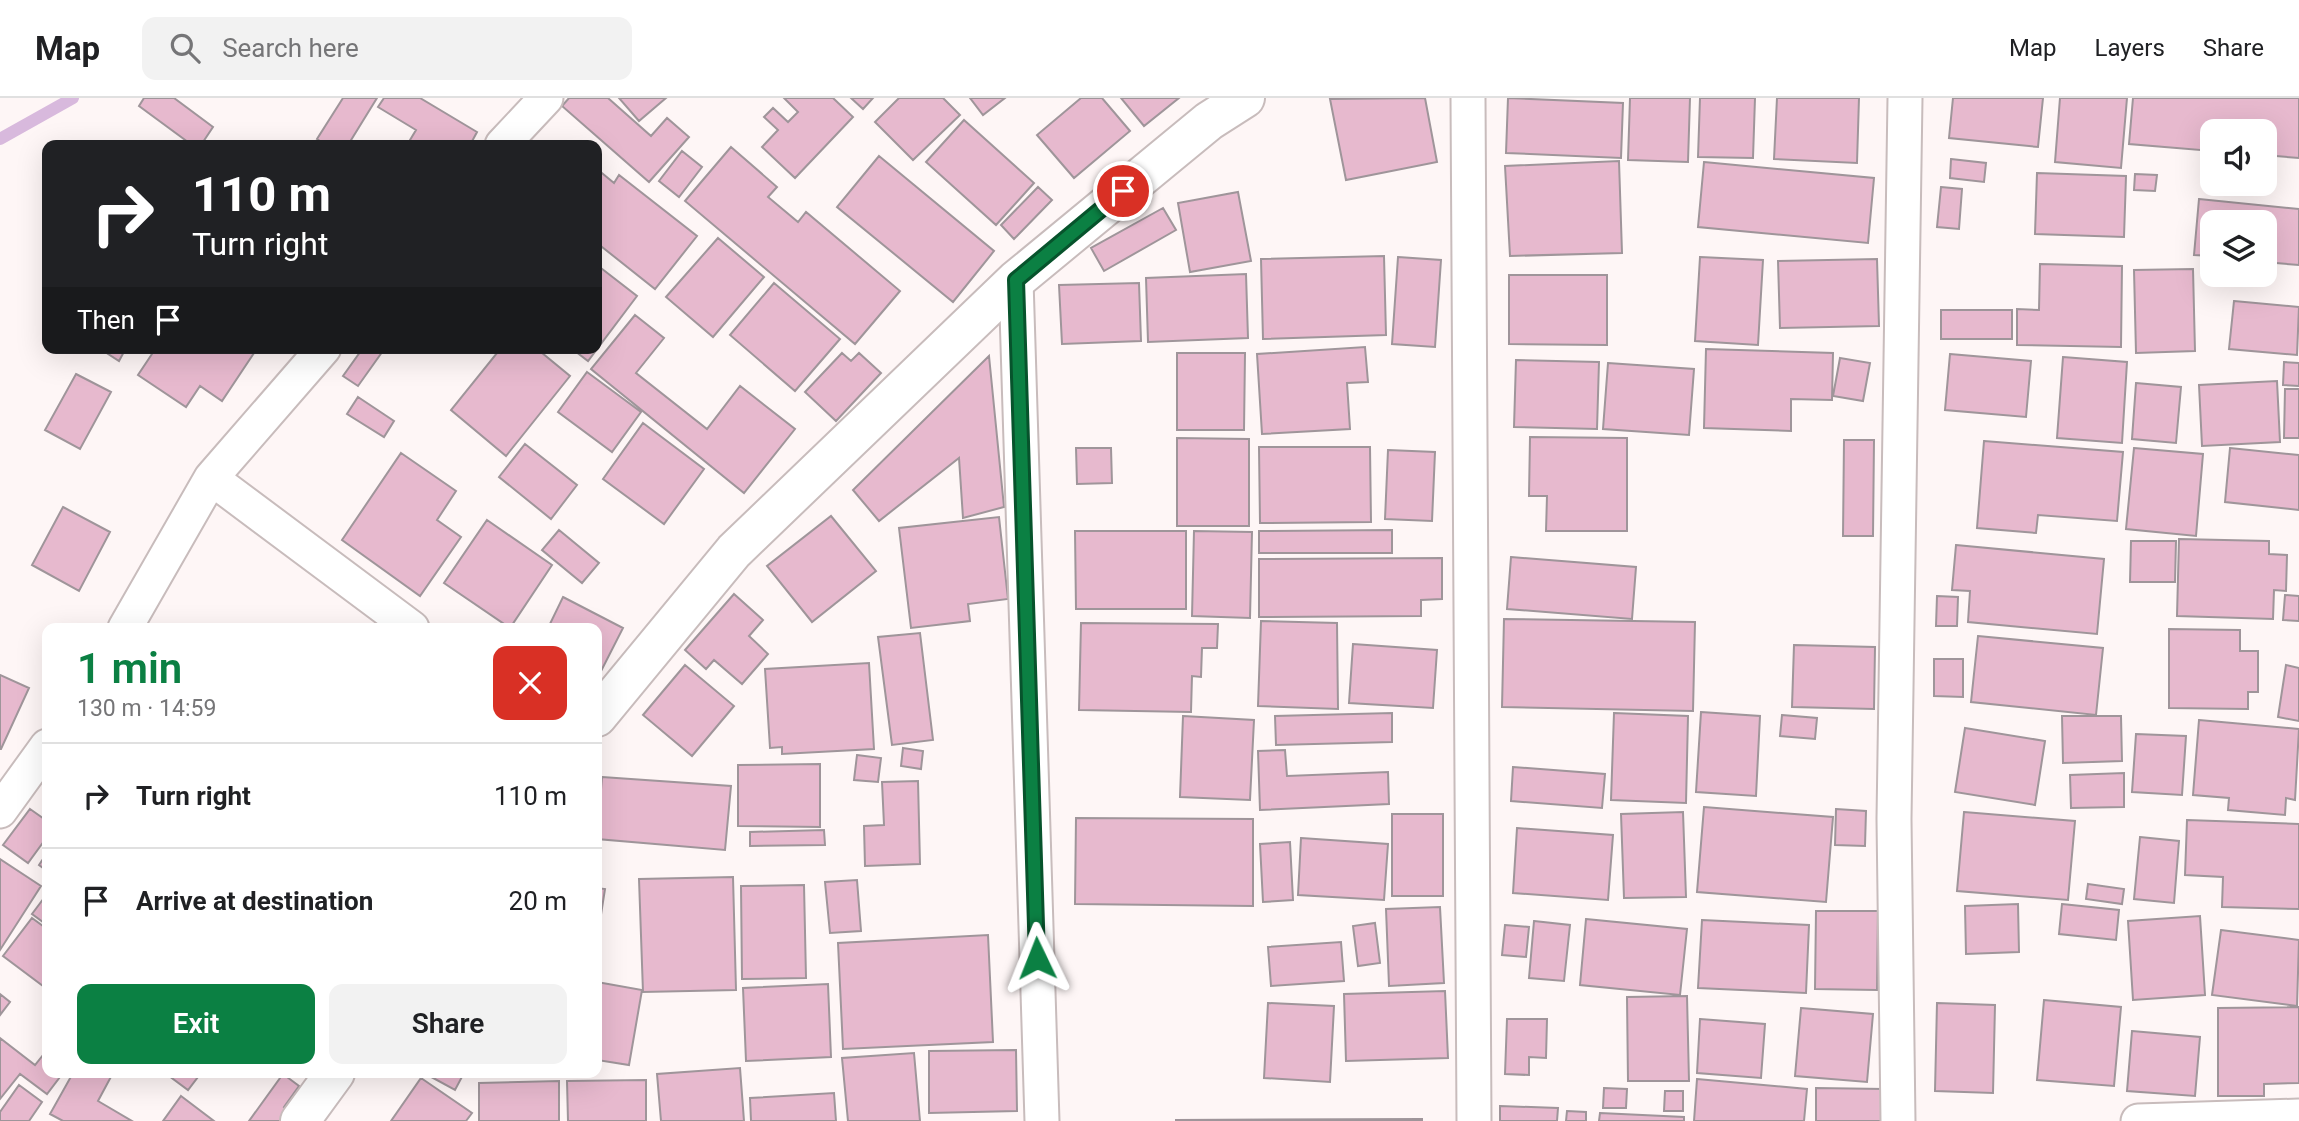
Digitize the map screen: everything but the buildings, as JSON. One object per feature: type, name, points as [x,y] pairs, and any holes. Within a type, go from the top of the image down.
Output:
[{"type":"street","points":[[507,140],[546,98]]},
{"type":"street","points":[[602,711],[734,551],[1016,280],[1209,121],[1245,98]]},
{"type":"street","points":[[1468,98],[1474,1121]]},
{"type":"street","points":[[1898,1121],[1894,819],[1905,98]]},
{"type":"street","points":[[1016,280],[1042,1121]]},
{"type":"street","points":[[128,623],[211,478],[319,354]]},
{"type":"street","points":[[211,478],[405,623]]},
{"type":"street","points":[[0,811],[42,753]]},
{"type":"street","points":[[300,1121],[331,1078]]},
{"type":"street","points":[[2138,1121],[2299,1116]]},
{"type":"waterway","points":[[0,139],[73,98]]},
{"type":"route","points":[[1037,958],[1016,280],[1123,191]]}]
